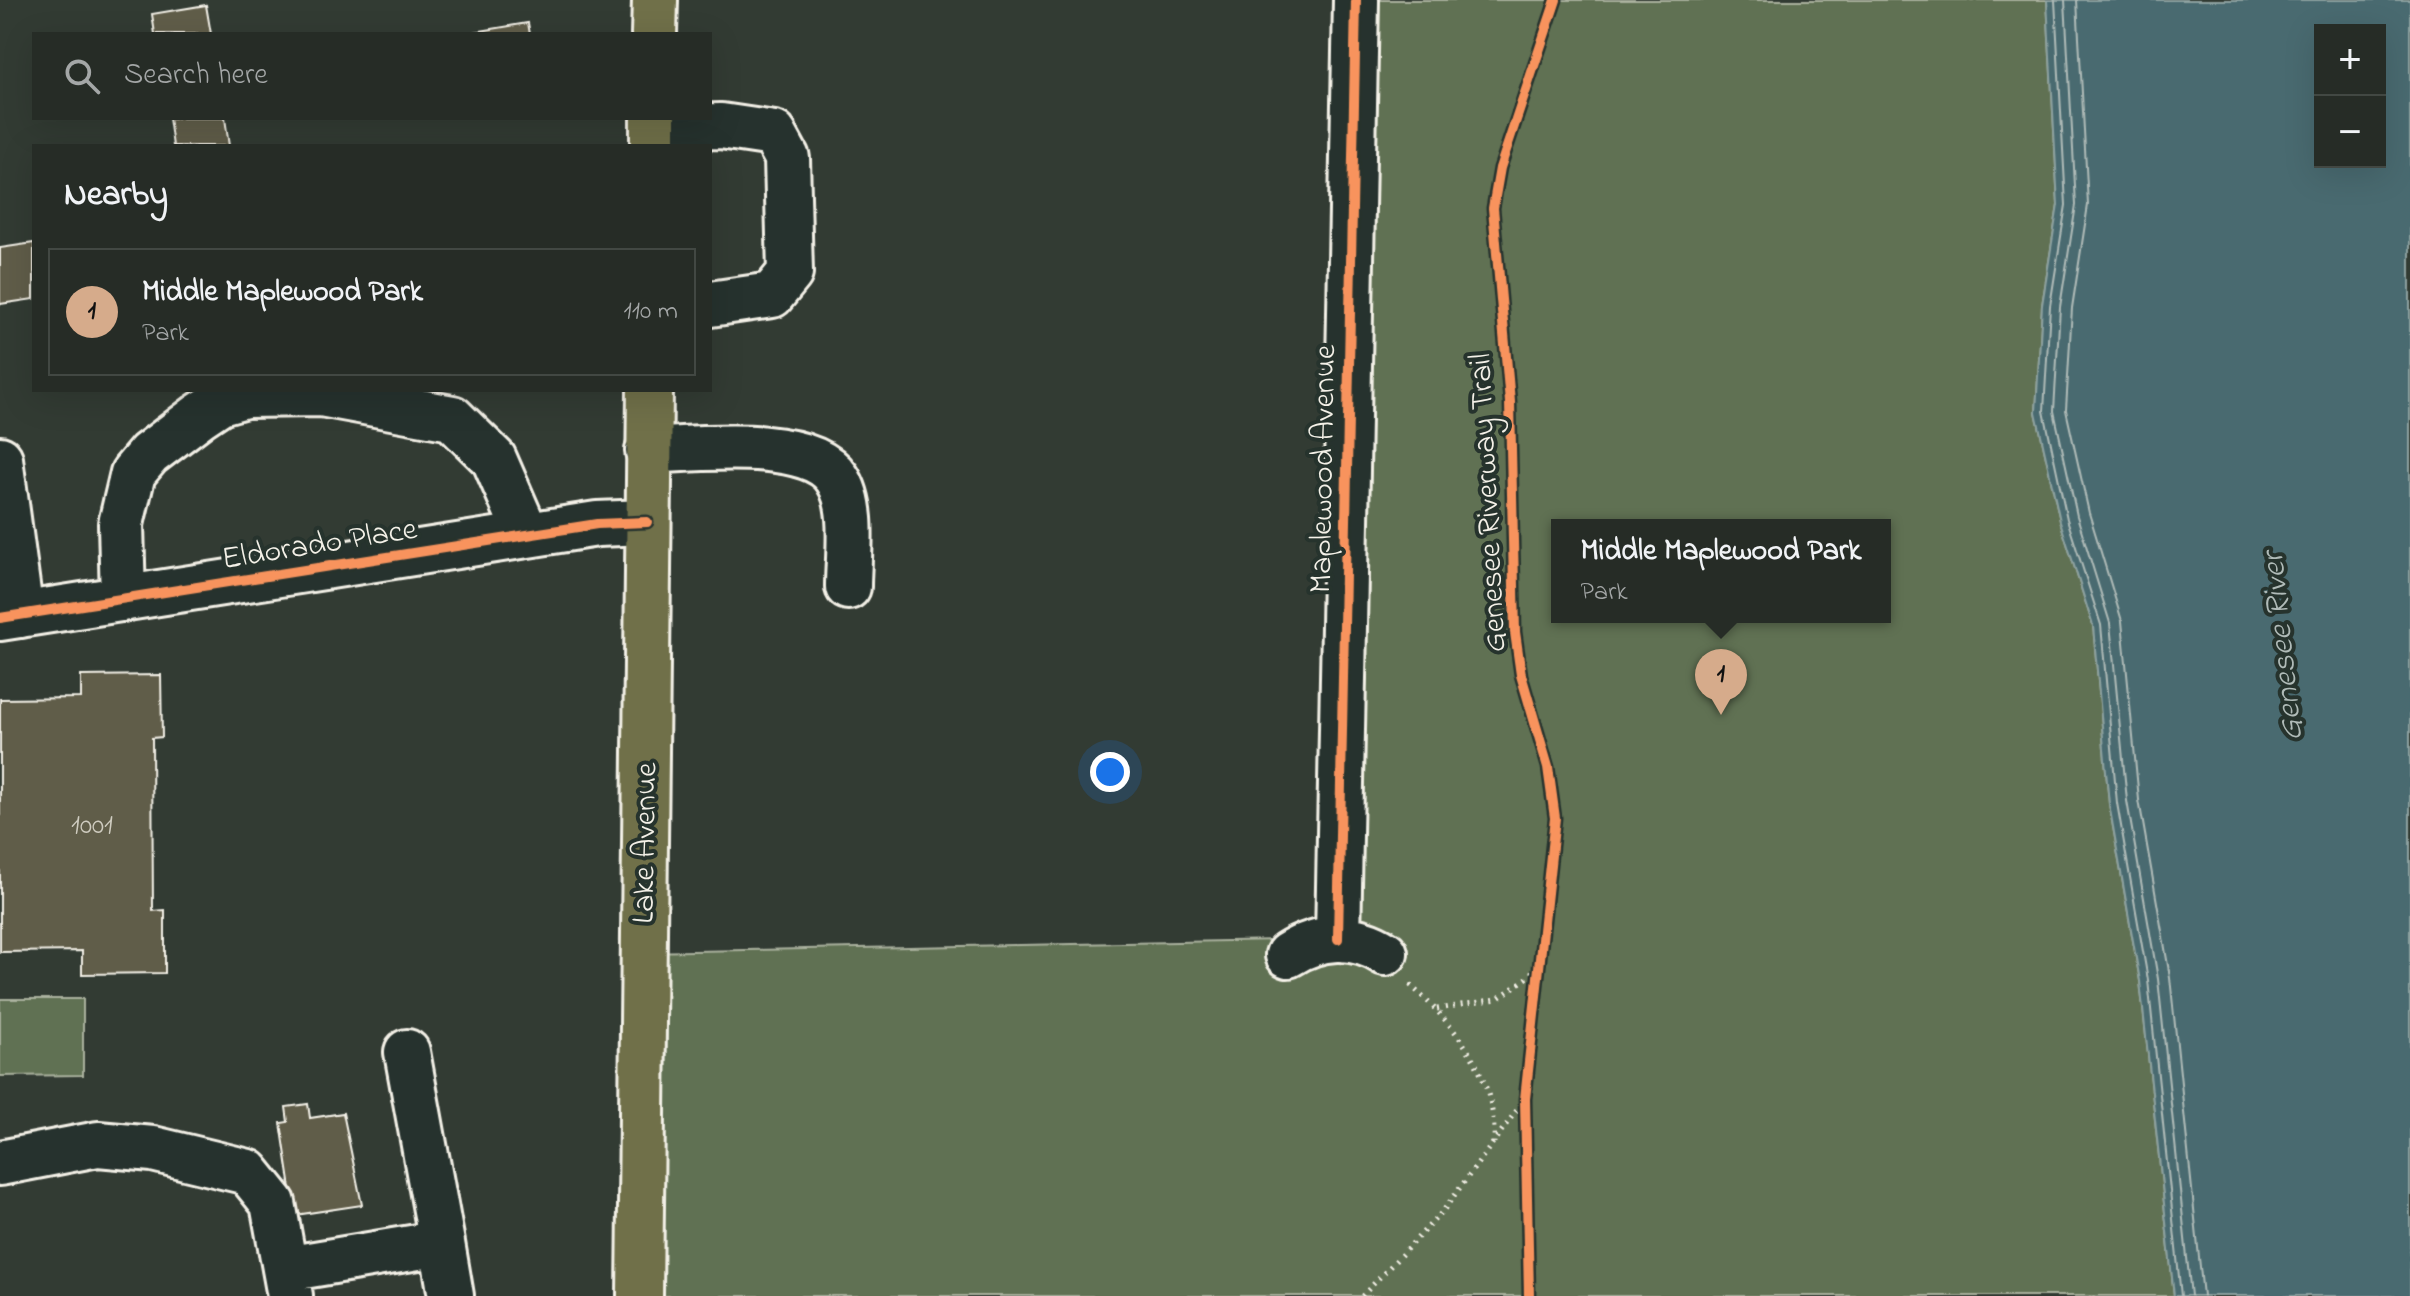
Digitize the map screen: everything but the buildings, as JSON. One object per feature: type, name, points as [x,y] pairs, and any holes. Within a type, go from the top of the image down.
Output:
[{"type":"main road","points":[[654,32],[655,0]]},
{"type":"main road","name":"Lake Avenue","points":[[640,1296],[650,392]]},
{"type":"street","name":"Maplewood Avenue","points":[[1338,939],[1356,0]]},
{"type":"street","points":[[653,131],[721,126],[774,134],[787,158],[790,273],[772,295],[712,304]]},
{"type":"street","points":[[123,599],[121,524],[133,473],[149,454],[199,416],[220,402],[245,395],[321,394],[452,418],[494,459],[527,535]]},
{"type":"street","points":[[648,451],[782,451],[819,461],[838,479],[847,513],[848,587]]},
{"type":"street","points":[[0,459],[11,617]]},
{"type":"street","name":"Eldorado Place","points":[[11,617],[597,524],[647,522]]},
{"type":"street","points":[[1288,955],[1314,942],[1338,939],[1358,940],[1385,953]]},
{"type":"street","points":[[407,1052],[451,1296]]},
{"type":"street","points":[[0,1163],[98,1144],[153,1149],[248,1172],[273,1203],[288,1283],[442,1243]]},
{"type":"path","points":[[1539,986],[1544,943]]},
{"type":"path","points":[[1385,953],[1410,985],[1437,1009],[1469,1050],[1484,1081],[1493,1112],[1494,1143]]},
{"type":"path","points":[[1437,1009],[1497,999],[1527,978],[1542,959]]},
{"type":"path","points":[[1525,1114],[1526,1084]]},
{"type":"path","points":[[1362,1296],[1443,1211],[1525,1099]]},
{"type":"green space","points":[[1352,0],[2047,0],[2058,205],[2042,305],[2036,412],[2060,521],[2093,626],[2109,804],[2140,981],[2174,1296],[640,1296],[642,952],[1337,939]]},
{"type":"green space","points":[[0,999],[83,999],[83,1075],[0,1076]]},
{"type":"water","name":"Genesee River","points":[[2047,0],[2410,0],[2410,1296],[2174,1296],[2140,981],[2109,804],[2093,626],[2060,521],[2036,412],[2042,305],[2058,205]]},
{"type":"cycle path","points":[[1338,939],[1356,0]]},
{"type":"cycle path","name":"Genesee Riverway Trail","points":[[1529,1296],[1525,1099],[1555,818],[1548,767],[1521,675],[1515,632],[1510,402],[1493,208],[1500,168],[1556,0]]},
{"type":"cycle path","points":[[0,618],[597,524],[647,522]]},
{"type":"place","name":"Middle Maplewood Park","points":[[1721,715]]}]
